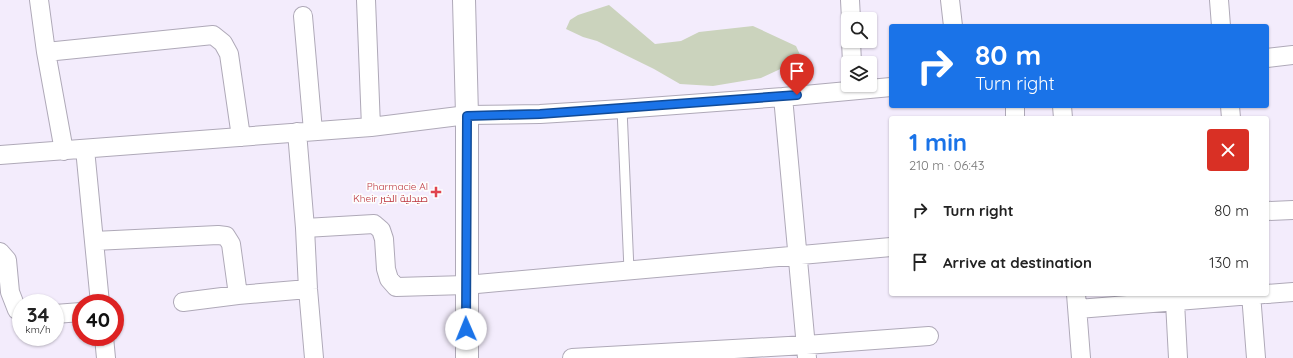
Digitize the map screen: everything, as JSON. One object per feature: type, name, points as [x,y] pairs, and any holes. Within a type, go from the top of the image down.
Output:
[{"type":"street","points":[[40,0],[46,52],[64,151]]},
{"type":"street","points":[[366,0],[371,127]]},
{"type":"street","points":[[464,0],[467,116],[467,358]]},
{"type":"street","points":[[850,0],[851,12]]},
{"type":"street","points":[[950,0],[952,24]]},
{"type":"street","points":[[1219,0],[1221,24]]},
{"type":"street","points":[[303,16],[305,228],[308,289],[314,358]]},
{"type":"street","points":[[46,52],[213,35],[223,43],[229,54],[241,137]]},
{"type":"street","points":[[1269,58],[1293,55]]},
{"type":"street","points":[[877,87],[889,87]]},
{"type":"street","points":[[0,155],[371,127],[467,116],[540,114],[783,97],[841,89]]},
{"type":"street","points":[[783,97],[807,351]]},
{"type":"street","points":[[85,149],[99,294]]},
{"type":"street","points":[[1269,211],[1293,210]]},
{"type":"street","points":[[305,228],[374,224],[381,230],[384,239],[386,269],[389,279],[396,287],[466,284],[889,247]]},
{"type":"street","points":[[94,241],[218,235],[226,236],[231,244],[238,295]]},
{"type":"street","points":[[0,252],[7,260],[10,292],[12,297]]},
{"type":"street","points":[[183,302],[238,295],[308,289]]},
{"type":"street","points":[[1269,293],[1293,292]]},
{"type":"street","points":[[1081,358],[1077,302],[1175,302],[1237,296]]},
{"type":"street","points":[[1256,358],[1258,296]]},
{"type":"street","points":[[1175,302],[1178,358]]},
{"type":"street","points":[[572,358],[807,351],[929,336]]},
{"type":"street","points":[[105,346],[106,358]]},
{"type":"lane","points":[[622,109],[628,270]]},
{"type":"green space","points":[[609,5],[655,44],[681,41],[699,32],[753,26],[796,46],[802,59],[761,78],[713,86],[680,84],[654,69],[597,41],[583,37],[566,29],[570,20],[578,15]]},
{"type":"place","name":"Pharmacie Al Kheir صيدلية الخير","points":[[436,192]]},
{"type":"route","points":[[466,329],[467,116],[540,114],[622,109],[797,95]]}]
